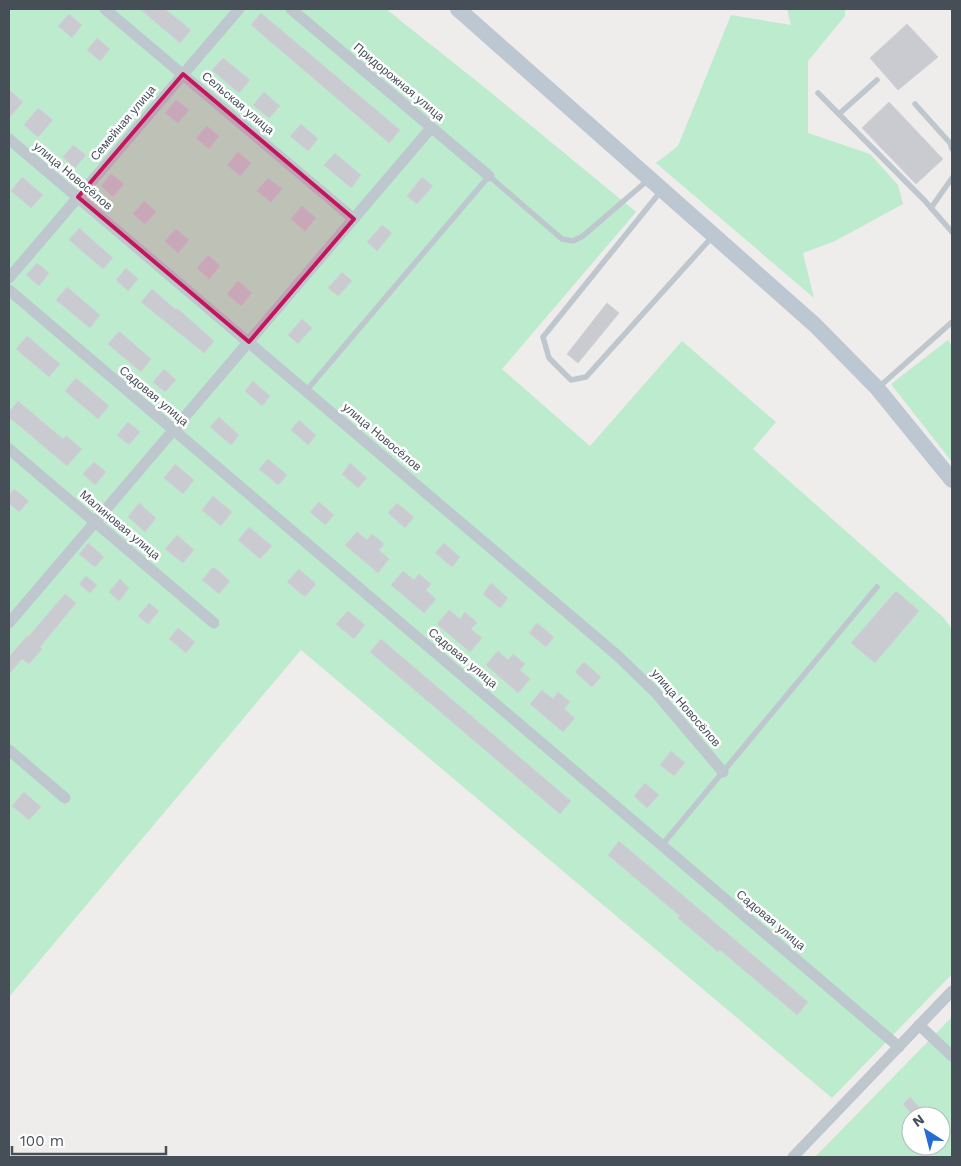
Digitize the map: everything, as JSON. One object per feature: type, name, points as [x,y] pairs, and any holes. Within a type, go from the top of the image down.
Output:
[{"type":"main road","points":[[458,9],[815,325],[877,388],[952,480]]},
{"type":"street","name":"Сельская улица","points":[[105,9],[354,219]]},
{"type":"street","name":"Семейная улица","points":[[9,278],[238,9]]},
{"type":"street","name":"Придорожная улица","points":[[291,9],[489,176]]},
{"type":"street","points":[[9,623],[431,128]]},
{"type":"street","name":"улица Новосёлов","points":[[9,139],[618,656],[656,693],[723,772]]},
{"type":"street","name":"Садовая улица","points":[[9,290],[899,1047]]},
{"type":"street","name":"Малиновая улица","points":[[9,448],[214,623]]},
{"type":"street","points":[[9,750],[65,798]]},
{"type":"street","points":[[792,1157],[952,991]]},
{"type":"street","points":[[919,1025],[952,1056]]},
{"type":"lane","points":[[839,114],[877,80]]},
{"type":"lane","points":[[818,93],[931,208],[952,232]]},
{"type":"lane","points":[[915,104],[950,143],[952,149]]},
{"type":"lane","points":[[306,391],[489,176],[562,238],[573,241],[583,236],[650,178]]},
{"type":"lane","points":[[931,208],[952,178]]},
{"type":"lane","points":[[662,190],[543,337],[549,358],[571,380],[586,376],[714,235]]},
{"type":"lane","points":[[877,388],[952,322]]},
{"type":"lane","points":[[662,845],[877,587]]},
{"type":"highlighted area","points":[[183,74],[354,219],[249,342],[78,197]]},
{"type":"green space","points":[[9,9],[386,9],[636,212],[502,369],[590,446],[682,341],[776,422],[753,449],[943,617],[952,629],[952,974],[832,1098],[301,650],[9,997]]},
{"type":"green space","points":[[787,9],[845,9],[845,16],[808,61],[808,133],[870,154],[898,185],[903,204],[835,241],[803,253],[814,298],[656,163],[678,146],[731,15],[791,25]]},
{"type":"green space","points":[[948,340],[952,346],[952,462],[891,384]]},
{"type":"green space","points":[[952,1017],[952,1157],[815,1157]]},
{"type":"building","points":[[140,9],[165,9],[191,30],[180,43]]},
{"type":"building","points":[[261,13],[400,130],[389,143],[251,25]]},
{"type":"building","points":[[69,14],[82,25],[72,38],[58,26]]},
{"type":"building","points":[[907,24],[938,57],[898,90],[870,58]]},
{"type":"building","points":[[97,38],[110,49],[100,61],[87,50]]},
{"type":"building","points":[[223,58],[250,80],[239,93],[212,70]]},
{"type":"building","points":[[9,90],[23,102],[9,118]]},
{"type":"building","points":[[264,92],[280,106],[269,118],[253,105]]},
{"type":"building","points":[[176,100],[189,110],[178,123],[165,113]]},
{"type":"building","points":[[889,102],[943,159],[916,184],[862,128]]},
{"type":"building","points":[[38,108],[53,120],[38,137],[24,125]]},
{"type":"building","points":[[301,124],[318,139],[308,151],[290,136]]},
{"type":"building","points":[[207,126],[219,136],[209,149],[196,138]]},
{"type":"building","points":[[73,145],[86,155],[75,168],[63,157]]},
{"type":"building","points":[[238,152],[251,163],[240,176],[227,165]]},
{"type":"building","points":[[335,153],[361,175],[351,188],[324,165]]},
{"type":"building","points":[[111,174],[124,184],[113,197],[101,186]]},
{"type":"building","points":[[22,177],[43,195],[31,208],[11,191]]},
{"type":"building","points":[[422,177],[433,186],[417,204],[407,196]]},
{"type":"building","points":[[268,178],[282,189],[271,202],[257,191]]},
{"type":"building","points":[[144,201],[156,212],[145,224],[133,214]]},
{"type":"building","points":[[302,206],[316,218],[305,231],[291,219]]},
{"type":"building","points":[[382,225],[392,233],[377,251],[367,242]]},
{"type":"building","points":[[79,228],[113,258],[103,269],[69,240]]},
{"type":"building","points":[[176,229],[189,240],[178,253],[165,241]]},
{"type":"building","points":[[208,255],[220,266],[209,279],[197,268]]},
{"type":"building","points":[[37,263],[49,273],[39,286],[26,275]]},
{"type":"building","points":[[126,268],[138,279],[128,291],[116,280]]},
{"type":"building","points":[[342,272],[352,281],[338,296],[328,288]]},
{"type":"building","points":[[238,281],[252,293],[241,306],[227,294]]},
{"type":"building","points":[[67,287],[100,315],[90,328],[56,300]]},
{"type":"building","points":[[152,289],[176,310],[177,308],[214,341],[204,353],[141,302]]},
{"type":"building","points":[[607,303],[619,313],[578,363],[567,354]]},
{"type":"building","points":[[302,319],[312,328],[298,344],[288,335]]},
{"type":"building","points":[[119,331],[151,359],[141,372],[108,344]]},
{"type":"building","points":[[27,336],[60,364],[49,377],[16,349]]},
{"type":"building","points":[[164,369],[176,380],[165,392],[153,382]]},
{"type":"building","points":[[76,378],[109,406],[98,419],[65,391]]},
{"type":"building","points":[[253,381],[270,396],[262,406],[245,391]]},
{"type":"building","points":[[18,401],[63,439],[66,436],[82,449],[67,466],[9,417],[9,412]]},
{"type":"building","points":[[219,417],[239,435],[231,445],[210,427]]},
{"type":"building","points":[[299,420],[316,435],[308,445],[291,430]]},
{"type":"building","points":[[128,422],[140,432],[129,445],[117,435]]},
{"type":"building","points":[[268,459],[287,475],[278,485],[259,469]]},
{"type":"building","points":[[94,462],[106,472],[95,485],[83,474]]},
{"type":"building","points":[[350,463],[367,478],[358,488],[342,474]]},
{"type":"building","points":[[175,464],[194,480],[183,494],[164,478]]},
{"type":"building","points":[[14,489],[29,501],[19,512],[9,503],[9,495]]},
{"type":"building","points":[[213,496],[232,512],[221,526],[202,510]]},
{"type":"building","points":[[319,502],[334,515],[325,525],[310,512]]},
{"type":"building","points":[[139,503],[156,518],[145,532],[128,517]]},
{"type":"building","points":[[397,503],[414,517],[405,528],[388,513]]},
{"type":"building","points":[[249,527],[272,546],[260,559],[238,540]]},
{"type":"building","points":[[357,532],[367,540],[372,534],[384,544],[379,550],[389,559],[378,573],[345,545]]},
{"type":"building","points":[[177,535],[194,550],[183,563],[165,549]]},
{"type":"building","points":[[88,543],[104,557],[95,567],[79,554]]},
{"type":"building","points":[[444,543],[460,557],[452,567],[435,553]]},
{"type":"building","points":[[212,568],[215,568],[230,581],[219,594],[202,580]]},
{"type":"building","points":[[299,569],[316,584],[305,597],[287,582]]},
{"type":"building","points":[[403,571],[414,580],[419,574],[431,584],[426,590],[436,599],[424,613],[391,585]]},
{"type":"building","points":[[86,576],[97,585],[90,593],[79,584]]},
{"type":"building","points":[[120,579],[129,588],[119,601],[109,592]]},
{"type":"building","points":[[491,583],[508,598],[500,608],[483,594]]},
{"type":"building","points":[[896,591],[919,611],[875,663],[851,643]]},
{"type":"building","points":[[65,594],[76,603],[40,647],[42,649],[29,664],[22,659],[9,674],[9,657]]},
{"type":"building","points":[[149,603],[159,611],[148,624],[138,616]]},
{"type":"building","points":[[449,610],[460,619],[465,612],[477,623],[471,629],[482,638],[470,652],[437,624]]},
{"type":"building","points":[[348,611],[365,625],[354,639],[336,624]]},
{"type":"building","points":[[537,623],[554,637],[546,647],[529,633]]},
{"type":"building","points":[[178,628],[195,642],[186,653],[169,639]]},
{"type":"building","points":[[381,639],[571,801],[560,814],[370,652]]},
{"type":"building","points":[[498,651],[508,660],[513,654],[525,664],[520,670],[530,679],[518,693],[486,665]]},
{"type":"building","points":[[584,662],[601,677],[592,687],[575,672]]},
{"type":"building","points":[[542,690],[553,699],[558,692],[570,702],[564,709],[575,718],[563,732],[530,704]]},
{"type":"building","points":[[671,751],[685,763],[674,776],[660,765]]},
{"type":"building","points":[[645,783],[659,795],[647,808],[634,796]]},
{"type":"building","points":[[24,792],[41,807],[29,820],[12,806]]},
{"type":"building","points":[[619,841],[808,1002],[797,1015],[720,950],[718,952],[678,918],[680,916],[608,855]]},
{"type":"building","points":[[910,1097],[918,1106],[905,1106],[903,1104]]}]
